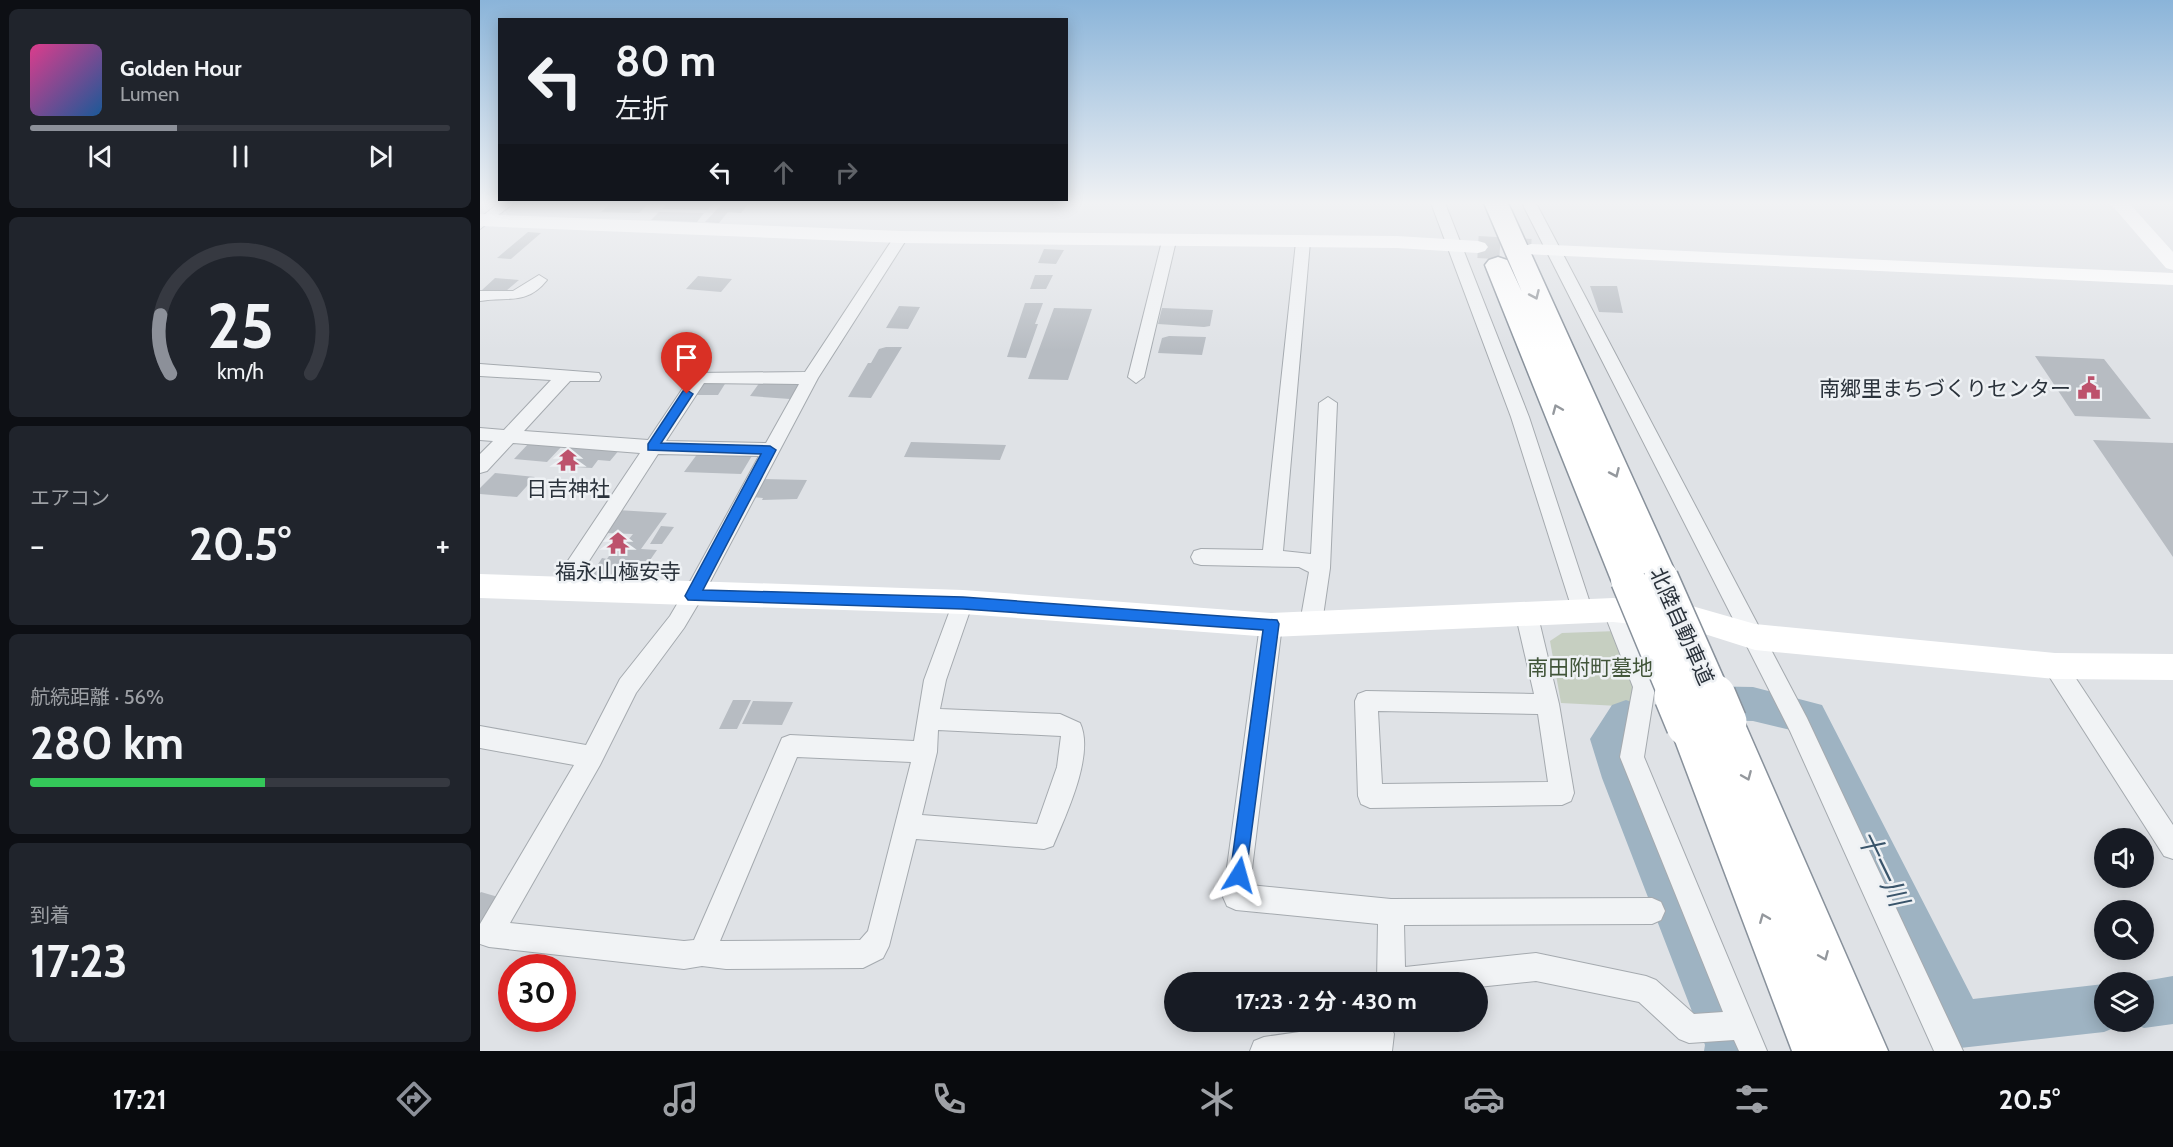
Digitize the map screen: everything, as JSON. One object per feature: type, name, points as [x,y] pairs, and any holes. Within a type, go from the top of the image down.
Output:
[{"type":"highway","name":"北陸自動車道","points":[[1493,252],[1634,589],[1706,724],[1864,1051]]},
{"type":"highway","name":"北陸自動車道","points":[[1514,252],[1634,589]]},
{"type":"highway","name":"北陸自動車道","points":[[1706,724],[1816,1051]]},
{"type":"street","points":[[891,252],[810,378],[693,596],[677,622],[628,686],[592,757],[485,939],[684,955],[702,952],[726,955],[863,954],[868,952],[880,937],[924,752],[927,719],[935,680],[963,603]]},
{"type":"street","points":[[1136,377],[1167,252]]},
{"type":"street","points":[[1272,558],[1303,252]]},
{"type":"street","points":[[1456,252],[1520,417],[1582,609]]},
{"type":"street","points":[[1543,252],[1755,637],[1799,725],[1949,1051]]},
{"type":"street","points":[[1605,252],[2173,279]]},
{"type":"street","points":[[2162,252],[2173,264]]},
{"type":"street","points":[[480,296],[514,297],[524,294],[539,280]]},
{"type":"street","points":[[480,370],[593,377]]},
{"type":"street","points":[[480,466],[566,375]]},
{"type":"street","points":[[560,589],[699,377],[810,378]]},
{"type":"street","points":[[1311,623],[1320,568],[1328,403]]},
{"type":"street","points":[[480,434],[652,447],[770,450]]},
{"type":"street","points":[[1201,557],[1302,559],[1320,568]]},
{"type":"street","points":[[480,586],[693,596],[963,603],[1271,624],[1582,609],[1634,589],[1692,618],[1755,637],[2055,666],[2173,667]]},
{"type":"street","points":[[1634,589],[1644,687],[1632,758],[1744,1034]]},
{"type":"street","points":[[1526,612],[1548,704],[1562,793],[1370,796],[1366,701],[1548,704]]},
{"type":"street","points":[[1271,624],[1236,897],[1391,912],[1652,910]]},
{"type":"street","points":[[2055,666],[2173,847]]},
{"type":"street","points":[[908,826],[1044,837],[1058,803],[1074,742],[1072,730],[1060,724],[927,719]]},
{"type":"street","points":[[480,737],[592,757]]},
{"type":"street","points":[[702,952],[790,746],[924,752]]},
{"type":"street","points":[[1391,912],[1392,972]]},
{"type":"street","points":[[1488,973],[1536,968],[1646,990],[1689,1029],[1705,1028],[1744,1034]]},
{"type":"street","points":[[1264,1051],[1381,1036]]},
{"type":"green space","name":"南田附町墓地","points":[[1617,631],[1638,707],[1561,703],[1550,641],[1562,633]]},
{"type":"building","points":[[504,252],[519,252],[511,259],[497,258]]},
{"type":"building","points":[[1043,252],[1063,252],[1056,264],[1038,263]]},
{"type":"building","points":[[1035,275],[1053,275],[1046,289],[1030,289]]},
{"type":"building","points":[[698,276],[732,279],[721,292],[686,289]]},
{"type":"building","points":[[495,278],[519,280],[506,291],[482,290]]},
{"type":"building","points":[[1590,286],[1617,286],[1623,313],[1599,312]]},
{"type":"building","points":[[1025,303],[1043,303],[1035,324],[1038,324],[1026,358],[1007,357]]},
{"type":"building","points":[[899,306],[920,307],[908,329],[886,328]]},
{"type":"building","points":[[1054,308],[1092,309],[1068,380],[1028,379]]},
{"type":"building","points":[[1162,308],[1213,310],[1210,326],[1158,324]]},
{"type":"building","points":[[1169,336],[1206,337],[1202,355],[1158,353],[1162,338]]},
{"type":"building","points":[[902,347],[871,398],[848,397],[868,363],[871,363],[879,349]]},
{"type":"building","points":[[2035,356],[2104,359],[2151,419],[2075,416]]},
{"type":"building","points":[[701,379],[728,379],[718,395],[691,395]]},
{"type":"building","points":[[760,382],[802,382],[790,399],[750,396]]},
{"type":"building","points":[[2093,440],[2173,443],[2173,557]]},
{"type":"building","points":[[530,442],[563,445],[547,462],[514,459]]},
{"type":"building","points":[[911,442],[1006,445],[1000,460],[904,457]]},
{"type":"building","points":[[572,446],[620,449],[610,461],[598,460],[592,468],[556,466]]},
{"type":"building","points":[[698,453],[753,454],[741,474],[684,472]]},
{"type":"building","points":[[495,473],[535,477],[517,497],[480,494],[480,488]]},
{"type":"building","points":[[763,479],[807,480],[797,499],[762,500],[763,498],[752,497]]},
{"type":"building","points":[[617,510],[667,513],[641,549],[657,550],[632,586],[589,585],[595,575],[591,575],[602,558],[607,559],[613,550],[619,551],[633,534],[605,533]]},
{"type":"building","points":[[661,526],[674,527],[662,544],[650,544]]},
{"type":"building","points":[[733,700],[751,700],[737,729],[719,729]]},
{"type":"building","points":[[753,701],[793,702],[782,725],[742,724]]},
{"type":"building","points":[[480,893],[498,897],[480,924]]},
{"type":"waterway","name":"十一川","points":[[1697,703],[1753,704],[1808,717],[1960,1024],[2094,1009]]},
{"type":"waterway","name":"十一川","points":[[1626,717],[1610,739],[1622,778],[1729,1045],[1728,1051]]},
{"type":"waterway","name":"十一川","points":[[2154,1003],[2173,1000]]},
{"type":"place","name":"南郷里まちづくりセンター","points":[[2089,388]]},
{"type":"place","name":"日吉神社","points":[[568,460]]},
{"type":"place","name":"福永山極安寺","points":[[618,543]]},
{"type":"route","points":[[687,394],[652,447],[770,450],[693,596],[963,603],[1271,624],[1239,875]]}]
